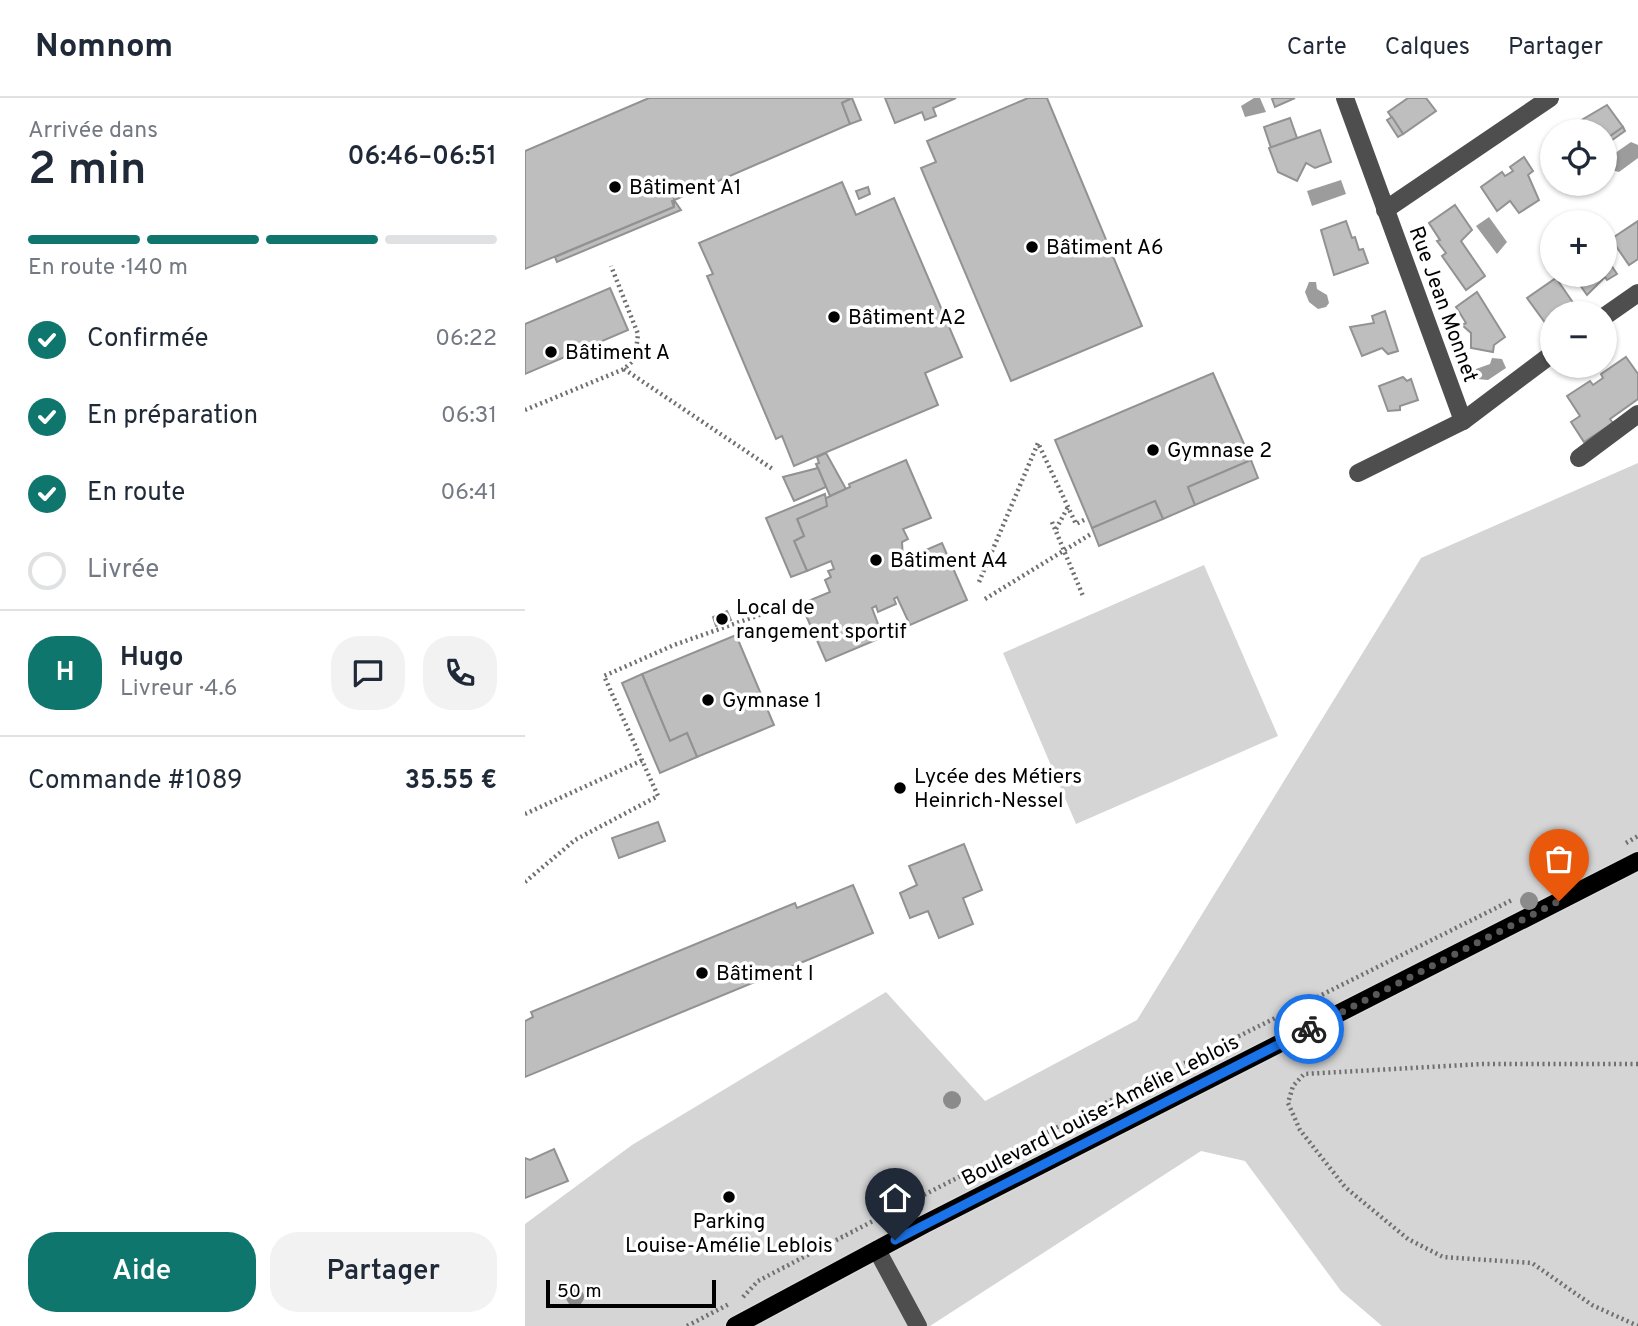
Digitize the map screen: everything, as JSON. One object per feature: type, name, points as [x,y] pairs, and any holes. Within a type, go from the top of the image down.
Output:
[{"type":"main road","name":"Boulevard Louise-Amélie Leblois","points":[[735,1326],[877,1250],[1638,861]]},
{"type":"street","name":"Rue Jean Monnet","points":[[1345,98],[1463,421],[1540,363]]},
{"type":"street","points":[[1385,210],[1550,98]]},
{"type":"street","points":[[1617,308],[1638,293]]},
{"type":"street","points":[[1579,458],[1638,414]]},
{"type":"street","points":[[1358,474],[1463,421]]},
{"type":"street","points":[[877,1250],[918,1326]]},
{"type":"path","points":[[525,410],[624,369],[635,359],[639,343],[611,266]]},
{"type":"path","points":[[624,369],[774,470]]},
{"type":"path","points":[[979,582],[1038,443],[1076,524],[1086,519]]},
{"type":"path","points":[[1056,529],[1068,506]]},
{"type":"path","points":[[1052,522],[1083,596]]},
{"type":"path","points":[[985,599],[1091,534]]},
{"type":"path","points":[[525,882],[575,840],[657,796],[604,676],[674,645],[765,612]]},
{"type":"path","points":[[525,814],[643,761]]},
{"type":"path","points":[[1615,848],[1638,836]]},
{"type":"path","points":[[687,1326],[745,1296],[758,1280],[1027,1140],[1224,1045],[1521,895]]},
{"type":"path","points":[[1638,1064],[1483,1064],[1304,1074],[1293,1086],[1288,1103],[1300,1130],[1345,1187],[1408,1239],[1443,1257],[1532,1263],[1592,1305],[1638,1326]]},
{"type":"shaded area","points":[[1254,98],[1260,98],[1266,112],[1245,117],[1241,106]]},
{"type":"shaded area","points":[[1631,142],[1638,145],[1638,158],[1619,172],[1617,152]]},
{"type":"shaded area","points":[[1341,180],[1346,194],[1312,206],[1307,191]]},
{"type":"shaded area","points":[[1489,217],[1507,242],[1497,254],[1476,226]]},
{"type":"shaded area","points":[[1309,282],[1316,282],[1317,289],[1327,295],[1329,303],[1326,307],[1318,309],[1309,302],[1305,292]]},
{"type":"shaded area","points":[[1492,358],[1502,359],[1506,368],[1488,380],[1477,379],[1476,369],[1490,364]]},
{"type":"shaded area","points":[[1638,463],[1638,1326],[1382,1326],[1341,1291],[1245,1161],[1201,1151],[930,1326],[525,1326],[525,1224],[632,1145],[886,992],[985,1101],[1137,1020],[1421,558]]},
{"type":"shaded area","points":[[1204,565],[1278,736],[1076,824],[1003,653]]},
{"type":"building","name":"Bâtiment A1","points":[[649,98],[852,98],[842,103],[850,124],[672,201],[674,207],[525,269],[525,151]]},
{"type":"building","points":[[852,98],[861,120],[850,124],[842,103]]},
{"type":"building","points":[[885,98],[956,98],[933,108],[936,116],[925,120],[922,112],[895,123]]},
{"type":"building","name":"Bâtiment A6","points":[[1028,98],[1047,98],[1142,326],[1011,381],[921,168],[936,162],[927,141]]},
{"type":"building","points":[[1274,98],[1295,98],[1275,107]]},
{"type":"building","points":[[1408,98],[1426,98],[1436,111],[1403,134],[1388,112]]},
{"type":"building","points":[[1607,105],[1623,127],[1617,131],[1617,119],[1583,119]]},
{"type":"building","points":[[1392,117],[1403,134],[1398,137],[1387,120]]},
{"type":"building","points":[[1290,118],[1297,138],[1271,148],[1264,127]]},
{"type":"building","points":[[1623,127],[1625,131],[1617,137],[1617,131]]},
{"type":"building","points":[[1320,130],[1331,162],[1315,168],[1306,163],[1297,181],[1278,172],[1269,148]]},
{"type":"building","points":[[1524,157],[1533,171],[1528,175],[1539,200],[1519,213],[1510,201],[1497,211],[1481,187],[1502,172],[1505,176],[1513,171],[1510,167]]},
{"type":"building","name":"Bâtiment A2","points":[[842,182],[856,215],[894,198],[962,357],[925,373],[938,405],[794,466],[782,436],[776,439],[707,276],[713,274],[699,243]]},
{"type":"building","points":[[868,187],[870,194],[859,199],[856,191]]},
{"type":"building","points":[[674,200],[681,210],[557,262],[555,257],[674,207]]},
{"type":"building","points":[[1455,205],[1472,230],[1461,241],[1485,276],[1466,290],[1442,256],[1446,253],[1429,223]]},
{"type":"building","points":[[1346,221],[1352,238],[1355,237],[1359,250],[1363,249],[1368,263],[1334,275],[1321,230]]},
{"type":"building","points":[[1638,221],[1638,259],[1629,265],[1617,248],[1617,235]]},
{"type":"building","points":[[1543,287],[1562,287],[1572,301],[1540,301],[1540,316],[1527,298]]},
{"type":"building","points":[[1581,287],[1595,287],[1587,295]]},
{"type":"building","name":"Bâtiment A","points":[[610,288],[628,330],[525,374],[525,324]]},
{"type":"building","points":[[1477,292],[1505,337],[1494,345],[1493,352],[1471,348],[1471,333],[1462,325],[1466,323],[1456,307]]},
{"type":"building","points":[[1385,311],[1398,351],[1388,354],[1382,348],[1362,356],[1350,327],[1374,323],[1372,316]]},
{"type":"building","points":[[1626,357],[1638,374],[1638,399],[1610,419],[1613,423],[1584,442],[1571,422],[1580,416],[1567,396],[1590,381],[1593,385],[1603,378],[1617,378],[1617,363]]},
{"type":"building","name":"Gymnase 2","points":[[1213,373],[1251,460],[1188,487],[1195,505],[1163,519],[1155,501],[1092,528],[1055,440]]},
{"type":"building","points":[[1403,377],[1407,381],[1411,379],[1418,400],[1400,406],[1400,410],[1388,411],[1379,386]]},
{"type":"building","points":[[826,453],[846,489],[830,496],[816,464],[819,463],[817,457]]},
{"type":"building","name":"Bâtiment A4","points":[[906,460],[931,518],[903,529],[908,539],[902,542],[903,560],[942,543],[967,600],[910,625],[897,597],[894,599],[896,604],[878,612],[876,606],[872,608],[883,637],[826,661],[801,604],[830,592],[825,580],[831,577],[828,571],[834,569],[831,561],[807,571],[794,541],[804,536],[797,519],[827,506],[824,499],[850,487],[849,484]]},
{"type":"building","points":[[1251,460],[1258,478],[1195,505],[1188,487]]},
{"type":"building","points":[[818,468],[826,487],[794,501],[783,477]]},
{"type":"building","points":[[825,494],[827,506],[797,519],[804,536],[794,541],[807,571],[791,577],[766,518]]},
{"type":"building","points":[[1155,501],[1163,519],[1099,546],[1092,528]]},
{"type":"building","name":"Local de rangement sportif","points":[[727,611],[731,620],[716,626],[713,617]]},
{"type":"building","name":"Gymnase 1","points":[[736,635],[774,725],[697,757],[687,733],[670,741],[642,674]]},
{"type":"building","points":[[642,674],[670,741],[687,733],[697,757],[660,773],[622,683]]},
{"type":"building","points":[[658,822],[665,841],[619,858],[612,838]]},
{"type":"building","points":[[964,844],[982,890],[963,898],[973,924],[939,938],[928,911],[910,918],[900,893],[917,885],[909,866]]},
{"type":"building","name":"Bâtiment I","points":[[853,885],[873,933],[525,1077],[525,1021],[533,1017],[531,1012],[795,903],[797,908]]},
{"type":"building","points":[[554,1149],[568,1181],[525,1198],[525,1158],[530,1160]]},
{"type":"way so far","points":[[1309,1029],[1559,901]]},
{"type":"place","name":"Bâtiment A1","points":[[615,187]]},
{"type":"place","name":"Bâtiment A6","points":[[1032,247]]},
{"type":"place","name":"Bâtiment A2","points":[[834,317]]},
{"type":"place","name":"Bâtiment A","points":[[551,352]]},
{"type":"place","name":"Gymnase 2","points":[[1153,450]]},
{"type":"place","name":"Bâtiment A4","points":[[876,560]]},
{"type":"place","name":"Local de rangement sportif","points":[[722,619]]},
{"type":"place","name":"Gymnase 1","points":[[708,700]]},
{"type":"place","name":"Lycée des Métiers Heinrich-Nessel","points":[[900,788]]},
{"type":"place","name":"Bâtiment I","points":[[702,973]]},
{"type":"place","name":"Parking Louise-Amélie Leblois","points":[[729,1197]]},
{"type":"route","points":[[895,1240],[1309,1029]]}]
